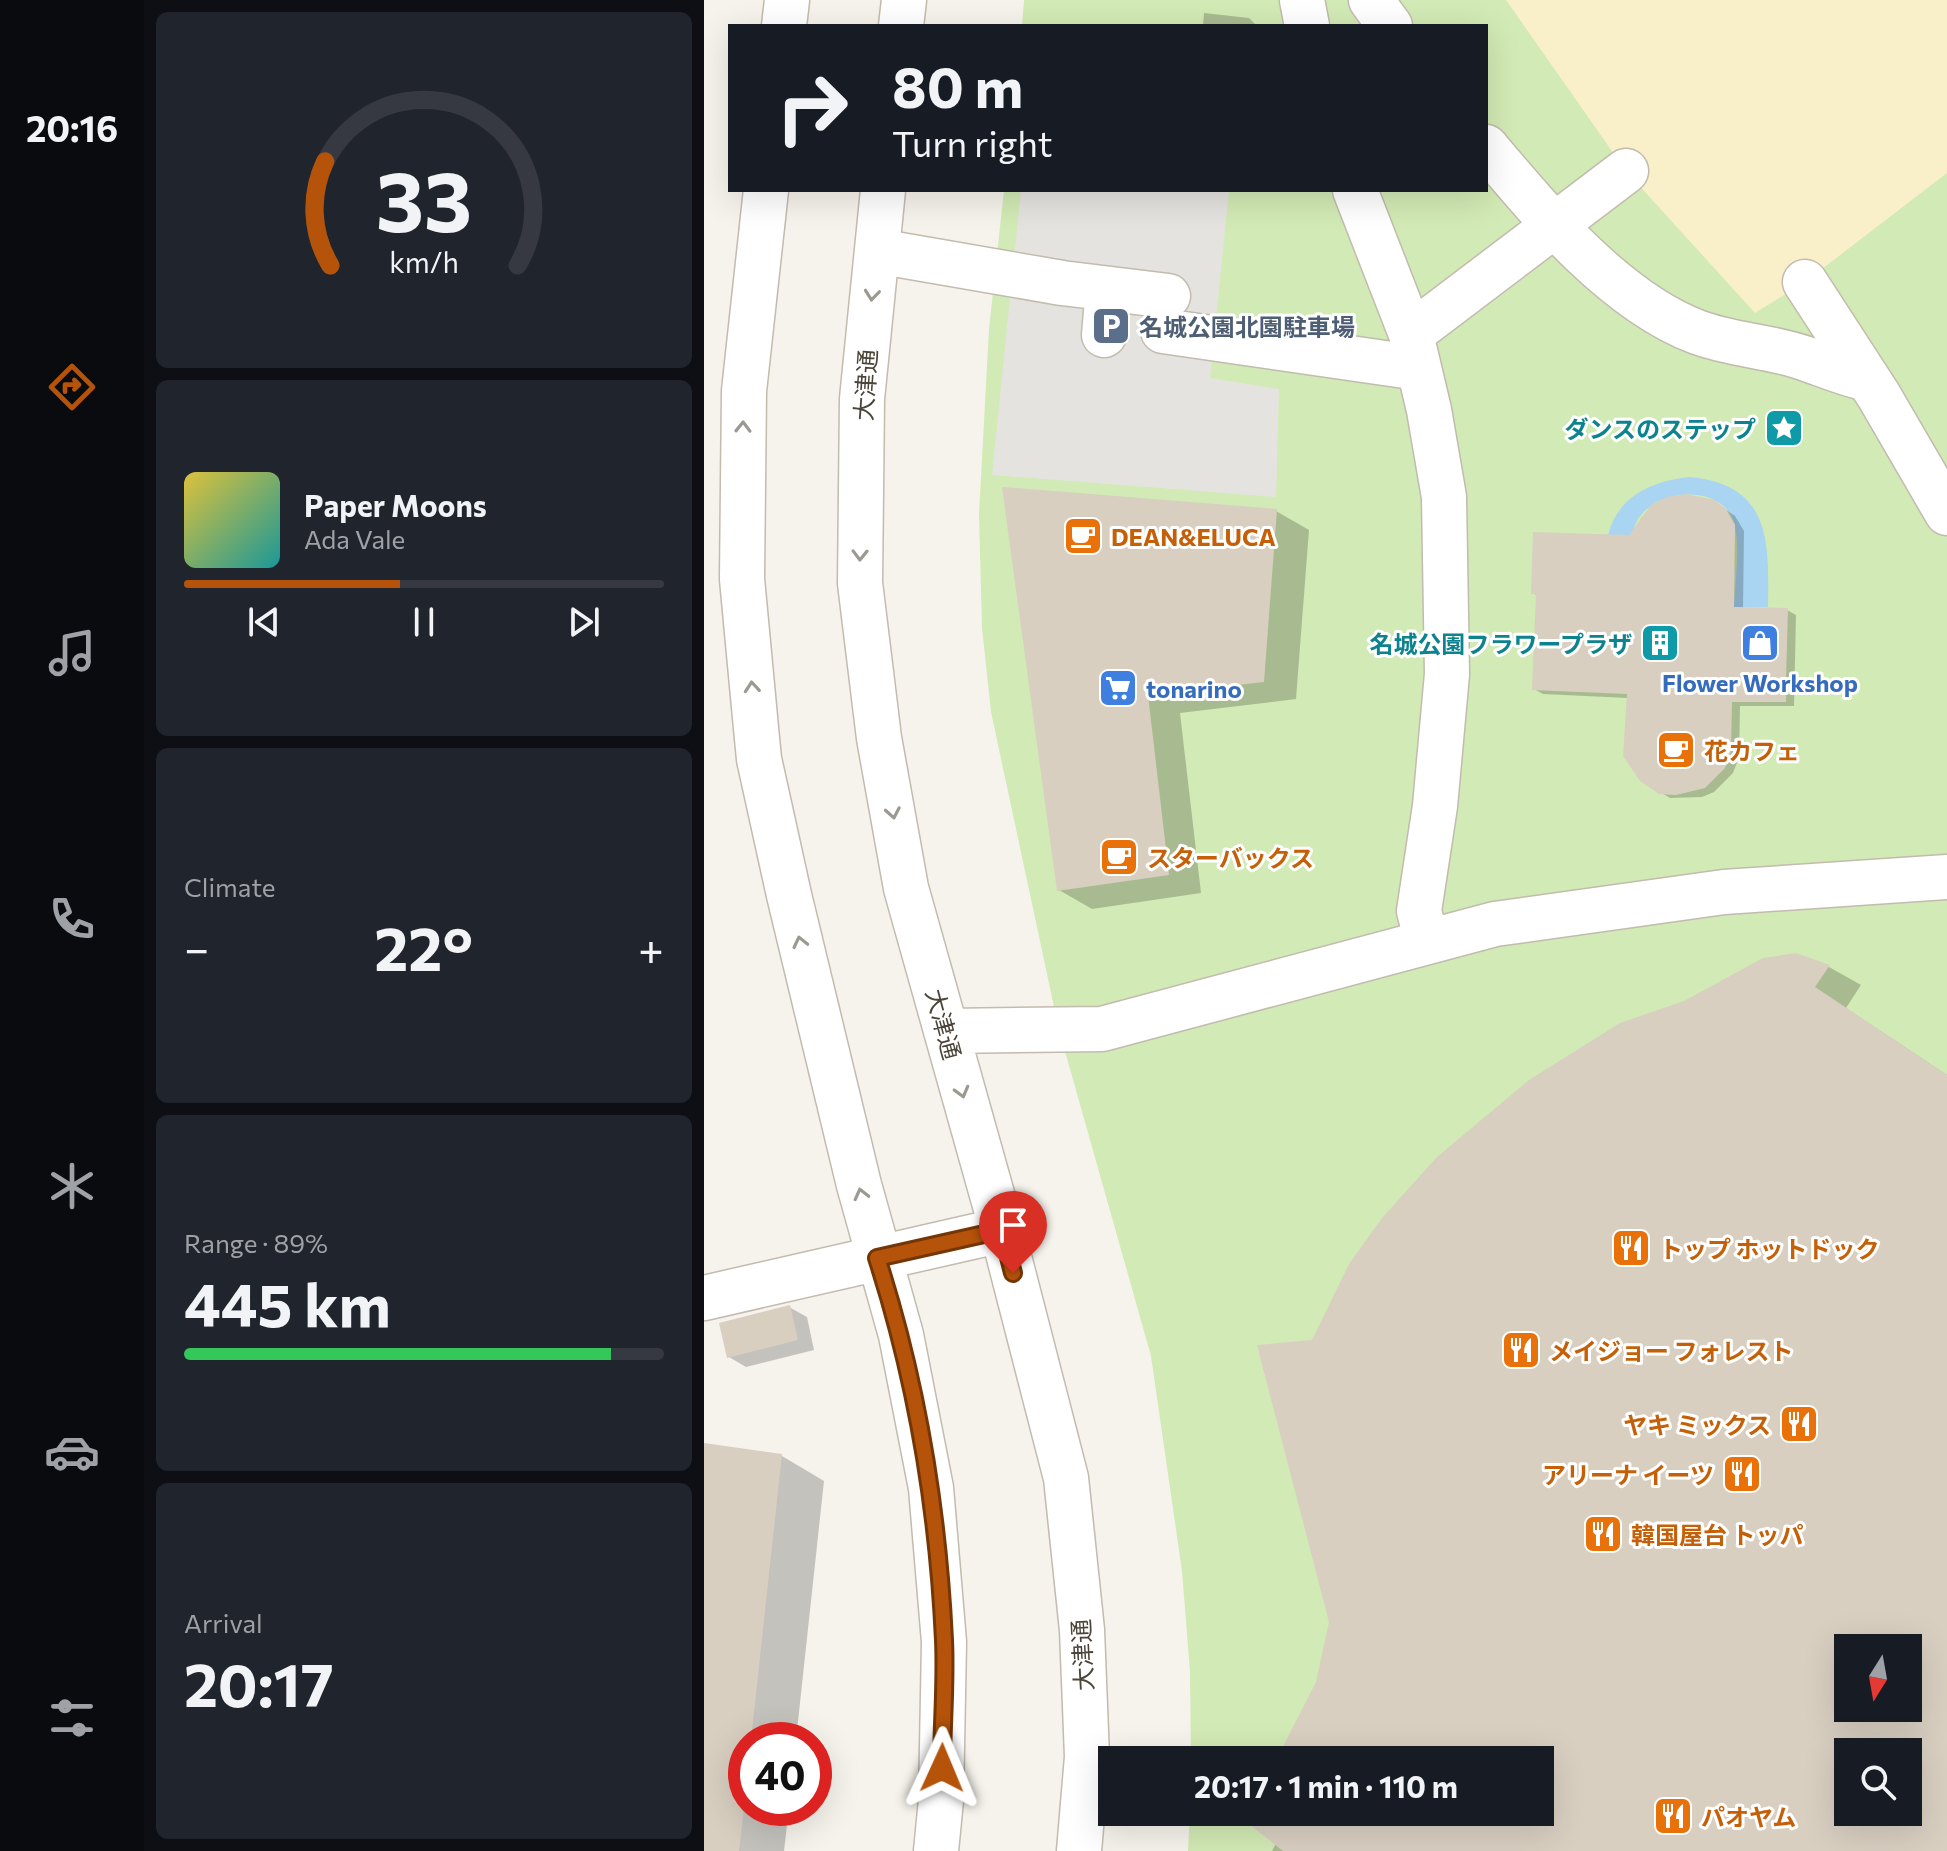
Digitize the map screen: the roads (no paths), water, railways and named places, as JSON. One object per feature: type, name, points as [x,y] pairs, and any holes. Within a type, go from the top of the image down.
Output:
[{"type":"street","points":[[784,24],[787,0]]},
{"type":"street","points":[[901,24],[904,0]]},
{"type":"street","points":[[1302,0],[1307,24]]},
{"type":"street","points":[[1371,0],[1389,24]]},
{"type":"street","points":[[1488,149],[1556,226],[1652,309],[1697,332],[1804,358],[1839,373],[1868,379]]},
{"type":"street","points":[[1415,351],[1510,256],[1556,226],[1626,171]]},
{"type":"street","points":[[766,192],[744,391],[742,579],[758,744],[789,895],[877,1258],[901,1335],[931,1488],[944,1642],[941,1800],[936,1851]]},
{"type":"street","name":"大津通","points":[[883,192],[862,399],[860,583],[879,738],[906,888],[1002,1230],[1066,1478],[1082,1630],[1086,1739],[1079,1851]]},
{"type":"street","points":[[1356,192],[1415,351],[1444,497],[1447,674],[1419,911],[1427,942]]},
{"type":"street","points":[[877,251],[1108,289],[1166,314],[1415,351]]},
{"type":"street","points":[[1805,282],[1868,379],[1947,513]]},
{"type":"street","points":[[1104,335],[1108,289]]},
{"type":"street","points":[[946,1031],[1102,1029],[1495,924],[1724,892],[1947,877]]},
{"type":"street","points":[[704,1298],[1002,1230]]},
{"type":"water","points":[[1690,477],[1717,482],[1736,491],[1751,504],[1760,520],[1765,539],[1768,607],[1734,607],[1735,526],[1729,512],[1718,502],[1704,496],[1688,494],[1672,497],[1644,511],[1636,523],[1633,536],[1632,579],[1607,541],[1617,513],[1636,494],[1661,483]]},
{"type":"place","name":"名城公園北園駐車場","points":[[1111,326]]},
{"type":"place","name":"ダンスのステップ","points":[[1784,428]]},
{"type":"place","name":"DEAN&ELUCA","points":[[1083,536]]},
{"type":"place","name":"名城公園フラワープラザ","points":[[1660,643]]},
{"type":"place","name":"Flower Workshop","points":[[1760,643]]},
{"type":"place","name":"tonarino","points":[[1118,688]]},
{"type":"place","name":"花カフェ","points":[[1676,750]]},
{"type":"place","name":"スターバックス","points":[[1119,857]]},
{"type":"place","name":"トップ ホットドック","points":[[1631,1248]]},
{"type":"place","name":"メイジョー フォレスト","points":[[1521,1350]]},
{"type":"place","name":"ヤキ ミックス","points":[[1799,1424]]},
{"type":"place","name":"アリーナ イーツ","points":[[1742,1474]]},
{"type":"place","name":"韓国屋台 トッパ","points":[[1603,1534]]},
{"type":"place","name":"パオヤム","points":[[1673,1816]]}]
